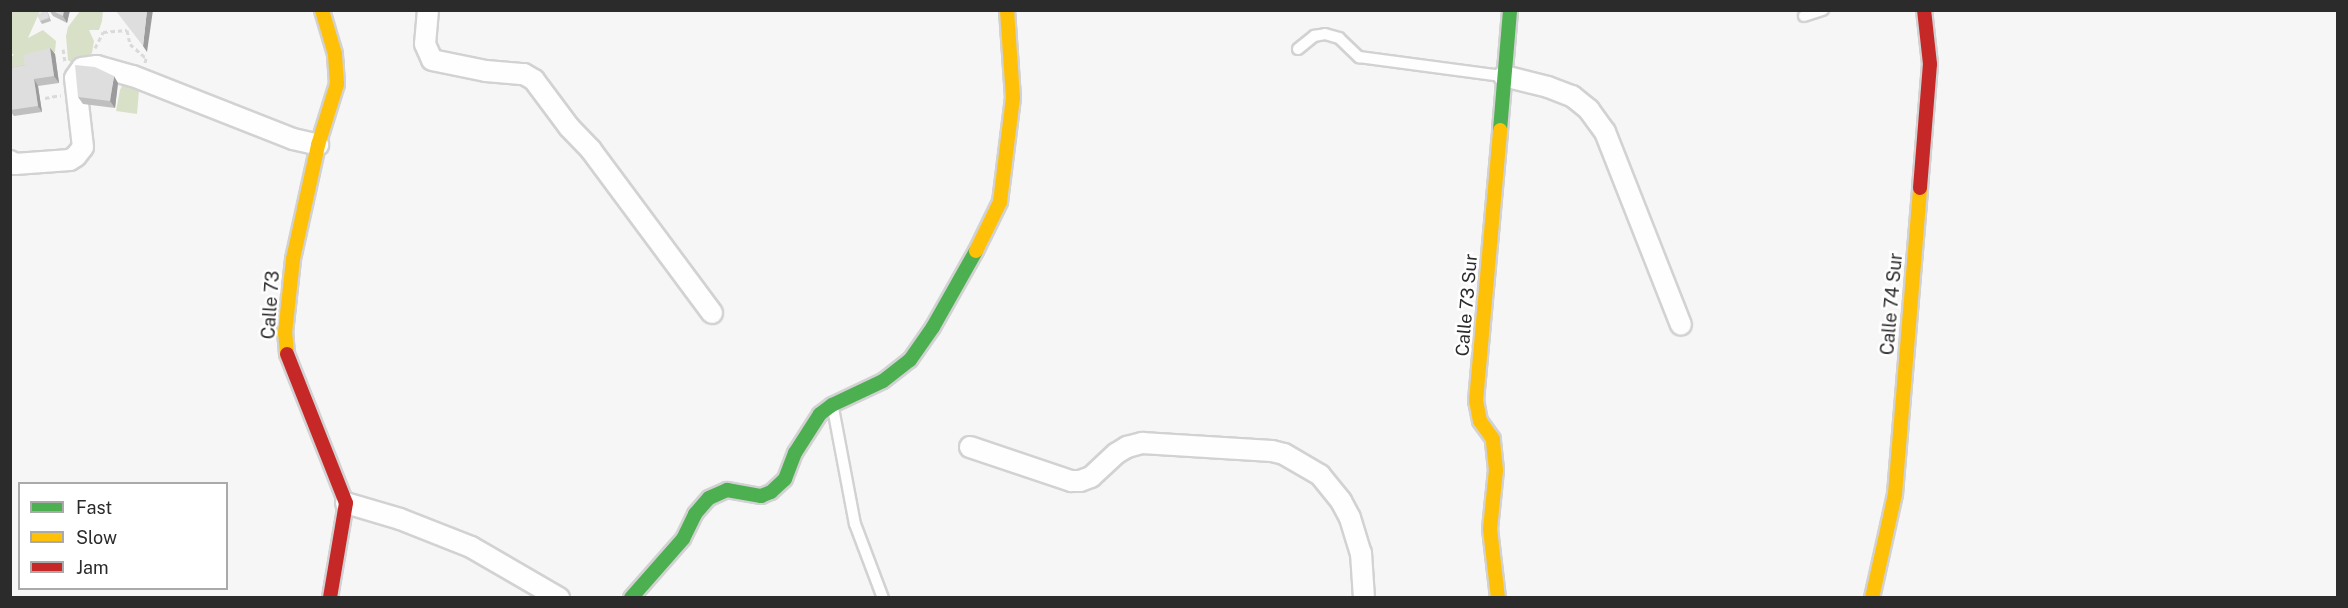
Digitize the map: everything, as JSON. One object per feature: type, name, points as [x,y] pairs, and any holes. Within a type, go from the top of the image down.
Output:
[{"type":"street","name":"Calle 73","points":[[322,10],[334,54],[337,84],[318,145],[293,259],[285,348],[346,503]]},
{"type":"street","points":[[428,10],[425,45],[432,60],[486,71],[524,74],[534,80],[569,127],[591,150],[712,313]]},
{"type":"street","points":[[631,597],[683,539],[695,514],[709,498],[727,490],[761,496],[771,492],[785,479],[795,453],[820,414],[832,405],[883,381],[910,360],[933,327],[995,216],[1000,202],[1013,98],[1007,10]]},
{"type":"street","name":"Calle 73 Sur","points":[[1498,597],[1490,529],[1496,470],[1493,439],[1480,421],[1476,400],[1510,10]]},
{"type":"street","name":"Calle 74 Sur","points":[[1872,597],[1895,494],[1930,64],[1924,10]]},
{"type":"street","points":[[10,160],[15,164],[70,160],[76,156],[83,147],[75,78],[82,69],[91,67],[111,68],[293,139],[318,145]]},
{"type":"street","points":[[1504,76],[1548,87],[1572,96],[1589,110],[1605,132],[1682,325]]},
{"type":"street","points":[[970,447],[1080,482],[1091,477],[1117,453],[1127,447],[1142,443],[1272,451],[1290,457],[1320,475],[1330,485],[1350,518],[1360,553],[1364,597]]},
{"type":"street","points":[[330,597],[346,503],[400,519],[471,548],[559,597]]},
{"type":"lane","points":[[1804,16],[1823,10]]},
{"type":"lane","points":[[1298,49],[1314,36],[1325,34],[1339,38],[1359,57],[1504,76]]},
{"type":"lane","points":[[832,405],[855,524],[883,597]]},
{"type":"path","points":[[91,67],[95,48],[104,32],[127,30],[130,44],[146,58],[143,80]]},
{"type":"green space","points":[[10,11],[40,11],[28,38],[43,30],[56,41],[55,52],[30,57],[25,69],[11,69],[11,58],[14,54],[11,54]]},
{"type":"green space","points":[[80,11],[103,11],[99,30],[89,30],[94,41],[92,53],[76,66],[68,60],[66,36],[68,27]]},
{"type":"green space","points":[[125,79],[139,91],[137,114],[116,111],[120,90]]},
{"type":"building","points":[[45,10],[49,18],[40,21],[37,15]]},
{"type":"building","points":[[51,10],[64,10],[63,16]]},
{"type":"building","points":[[147,10],[143,46],[116,11]]},
{"type":"building","points":[[50,48],[54,76],[34,79],[38,106],[10,110],[10,68],[25,65],[23,55]]},
{"type":"building","points":[[75,65],[95,67],[114,76],[110,101],[78,97]]},
{"type":"traffic: fast","points":[[1500,130],[1510,10]]},
{"type":"traffic: fast","points":[[631,598],[683,539],[695,514],[709,498],[727,490],[761,496],[771,492],[785,479],[795,453],[820,414],[832,405],[883,381],[910,360],[933,327],[976,251]]},
{"type":"traffic: slow","points":[[287,354],[285,333],[293,259],[318,145],[337,84],[335,54],[322,10]]},
{"type":"traffic: slow","points":[[976,251],[1000,202],[1013,98],[1007,10]]},
{"type":"traffic: slow","points":[[1498,598],[1490,529],[1496,470],[1493,439],[1480,421],[1476,401],[1500,130]]},
{"type":"traffic: slow","points":[[1872,598],[1895,494],[1920,188]]},
{"type":"traffic: jam","points":[[1920,188],[1930,64],[1924,10]]},
{"type":"traffic: jam","points":[[287,354],[346,503],[330,598]]}]
